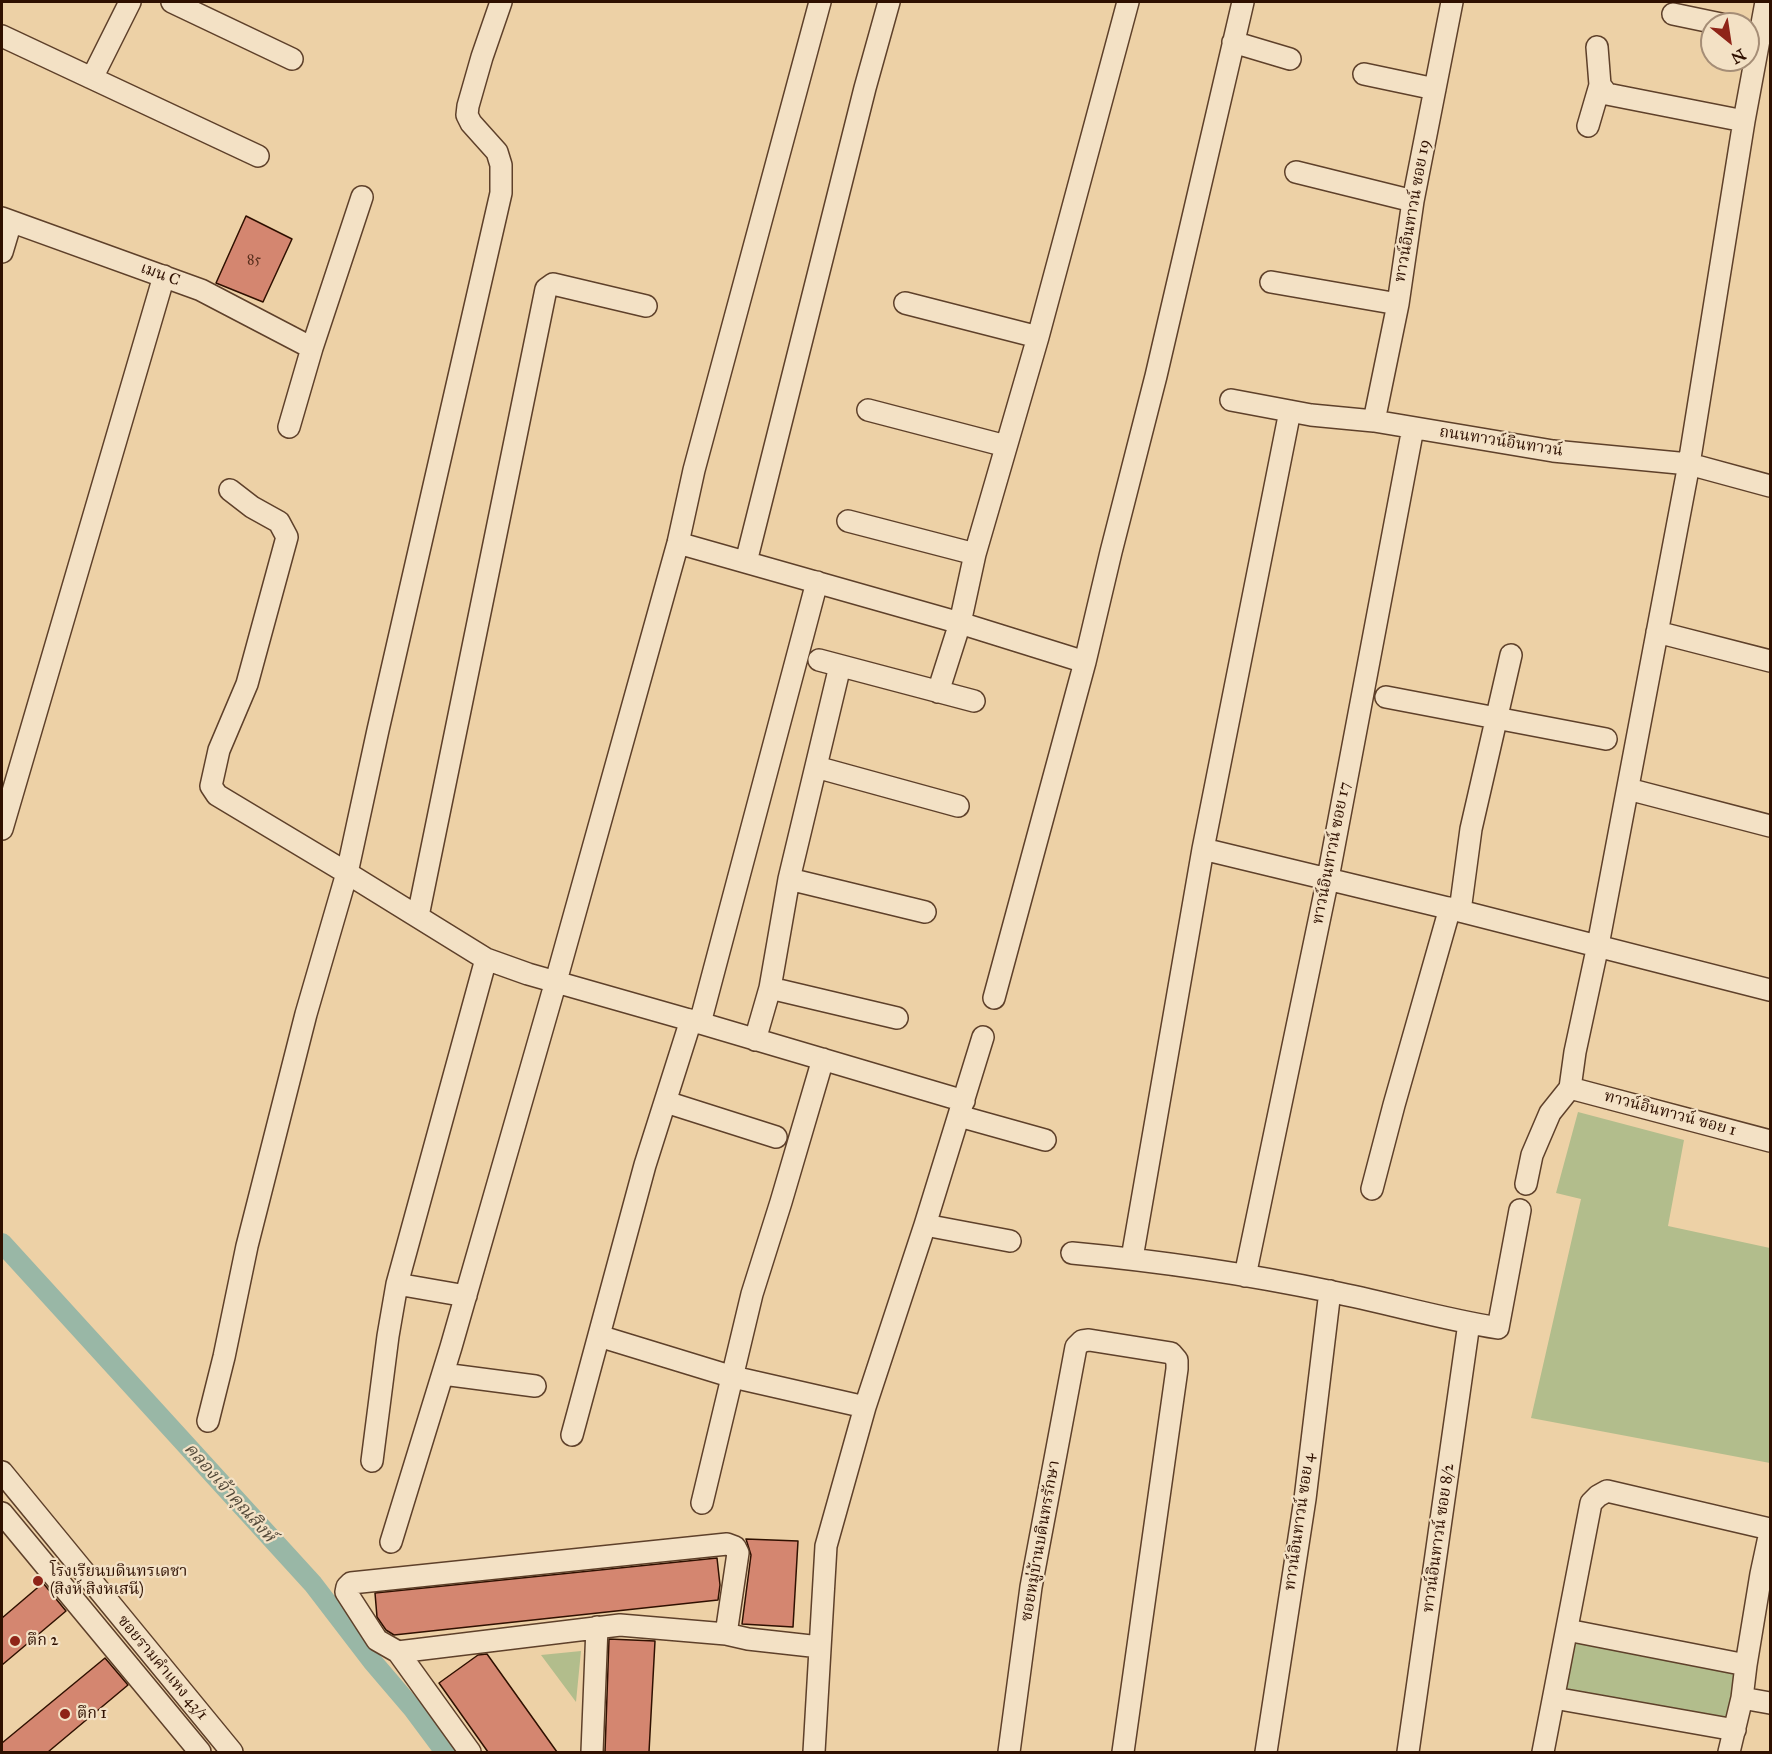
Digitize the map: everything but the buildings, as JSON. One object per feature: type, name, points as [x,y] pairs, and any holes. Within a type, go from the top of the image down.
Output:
[{"type":"street","points":[[92,78],[130,2]]},
{"type":"street","points":[[172,2],[292,59]]},
{"type":"street","points":[[208,1422],[247,1246],[306,1014],[347,873],[501,193],[501,165],[496,152],[467,115],[482,57],[501,2]]},
{"type":"street","points":[[391,1542],[466,1296],[556,981],[678,543],[694,470],[820,2]]},
{"type":"street","points":[[746,562],[862,100],[889,2]]},
{"type":"street","points":[[938,692],[960,623],[975,554],[1038,338],[1128,2]]},
{"type":"street","points":[[994,998],[1085,662],[1156,376],[1243,2]]},
{"type":"street","name":"ทาวน์อินทาวน์ ซอย 19","points":[[1374,421],[1398,303],[1413,201],[1452,2]]},
{"type":"street","points":[[1760,16],[1766,2]]},
{"type":"street","points":[[1673,14],[1700,20]]},
{"type":"street","points":[[2,36],[258,156]]},
{"type":"street","points":[[1233,42],[1290,59]]},
{"type":"street","points":[[1588,126],[1600,84],[1597,47]]},
{"type":"street","points":[[1526,1184],[1532,1155],[1550,1113],[1570,1088],[1575,1052],[1598,945],[1689,464],[1744,121],[1749,72]]},
{"type":"street","points":[[1364,74],[1435,89]]},
{"type":"street","points":[[1600,84],[1607,94],[1744,121]]},
{"type":"street","points":[[1296,172],[1413,201]]},
{"type":"street","points":[[289,427],[312,348],[362,197]]},
{"type":"street","points":[[2,252],[6,220]]},
{"type":"street","name":"เมน C","points":[[6,220],[201,290],[312,348]]},
{"type":"street","points":[[2,829],[164,276]]},
{"type":"street","points":[[1271,282],[1398,303]]},
{"type":"street","points":[[418,916],[546,289],[553,284],[646,306]]},
{"type":"street","points":[[905,303],[1038,338]]},
{"type":"street","name":"ถนนทาวน์อินทาวน์","points":[[1232,400],[1311,415],[1374,421],[1553,451],[1689,464],[1770,486]]},
{"type":"street","points":[[868,410],[1006,446]]},
{"type":"street","points":[[1132,1258],[1203,849],[1290,411]]},
{"type":"street","name":"ทาวน์อินทาวน์ ซอย 17","points":[[1245,1276],[1328,878],[1413,428]]},
{"type":"street","points":[[230,490],[252,507],[279,522],[287,537],[247,684],[219,750],[211,786],[217,795],[486,959],[528,974],[823,1059],[1045,1140]]},
{"type":"street","points":[[848,521],[975,554]]},
{"type":"street","points":[[678,543],[960,623],[1085,662]]},
{"type":"street","points":[[572,1436],[645,1165],[695,1021],[817,582]]},
{"type":"street","points":[[1658,632],[1770,661]]},
{"type":"street","points":[[1372,1189],[1394,1105],[1455,909],[1511,655]]},
{"type":"street","points":[[819,660],[974,701]]},
{"type":"street","points":[[756,1040],[770,988],[789,879],[840,666]]},
{"type":"street","points":[[1386,697],[1606,739]]},
{"type":"street","points":[[816,767],[958,806]]},
{"type":"street","points":[[1628,789],[1770,826]]},
{"type":"street","points":[[1203,849],[1455,909],[1770,990]]},
{"type":"street","points":[[789,879],[926,912]]},
{"type":"street","points":[[372,1461],[397,1284],[486,959]]},
{"type":"street","points":[[770,988],[897,1018]]},
{"type":"street","points":[[814,1752],[826,1546],[865,1407],[925,1225],[982,1037]]},
{"type":"street","points":[[702,1503],[752,1294],[823,1059]]},
{"type":"street","name":"ทาวน์อินทาวน์ ซอย 1","points":[[1570,1088],[1770,1141]]},
{"type":"street","points":[[666,1102],[776,1137]]},
{"type":"street","points":[[1072,1253],[1132,1258],[1245,1276],[1330,1291],[1498,1328],[1520,1210]]},
{"type":"street","points":[[925,1225],[1010,1241]]},
{"type":"street","points":[[397,1284],[466,1296]]},
{"type":"street","name":"ทาวน์อินทาวน์ ซอย 4","points":[[1266,1752],[1305,1499],[1330,1291]]},
{"type":"street","name":"ทาวน์อินทาวน์ ซอย 8/2","points":[[1408,1752],[1469,1323]]},
{"type":"street","points":[[599,1336],[733,1377],[865,1407]]},
{"type":"street","name":"ซอยหมู่บ้านบดินทรรักษา","points":[[1010,1752],[1031,1587],[1076,1347],[1082,1341],[1089,1340],[1171,1353],[1177,1360],[1123,1752]]},
{"type":"street","points":[[443,1374],[535,1386]]},
{"type":"street","name":"ซอยรามคำแหง 43/1","points":[[2,1472],[232,1752]]},
{"type":"street","points":[[1543,1752],[1591,1503],[1606,1491],[1770,1530],[1742,1698],[1729,1752]]},
{"type":"street","points":[[2,1513],[200,1752]]},
{"type":"street","points":[[470,1752],[398,1652],[377,1640],[346,1592],[351,1583],[727,1544],[735,1547],[738,1554],[726,1634]]},
{"type":"street","points":[[398,1652],[620,1625],[726,1634],[748,1639],[820,1647]]},
{"type":"street","points":[[592,1752],[597,1627]]},
{"type":"street","points":[[1567,1630],[1746,1665]]},
{"type":"street","points":[[158,1701],[176,1685]]},
{"type":"street","points":[[1554,1698],[1735,1730]]},
{"type":"street","points":[[1742,1698],[1770,1703]]},
{"type":"green space","points":[[1578,1112],[1684,1140],[1668,1226],[1770,1248],[1770,1463],[1531,1418],[1581,1199],[1556,1193]]},
{"type":"green space","points":[[1569,1636],[1744,1672],[1733,1725],[1559,1692]]},
{"type":"green space","points":[[581,1651],[576,1702],[541,1655]]},
{"type":"waterway","name":"คลองเจ้าคุณสิงห์","points":[[2,1243],[313,1584],[445,1752]]},
{"type":"place","name":"โรงเรียนบดินทรเดชา (สิงห์ สิงหเสนี)","points":[[38,1581]]},
{"type":"place","name":"ตึก 2","points":[[15,1641]]},
{"type":"place","name":"ตึก 1","points":[[65,1714]]}]
